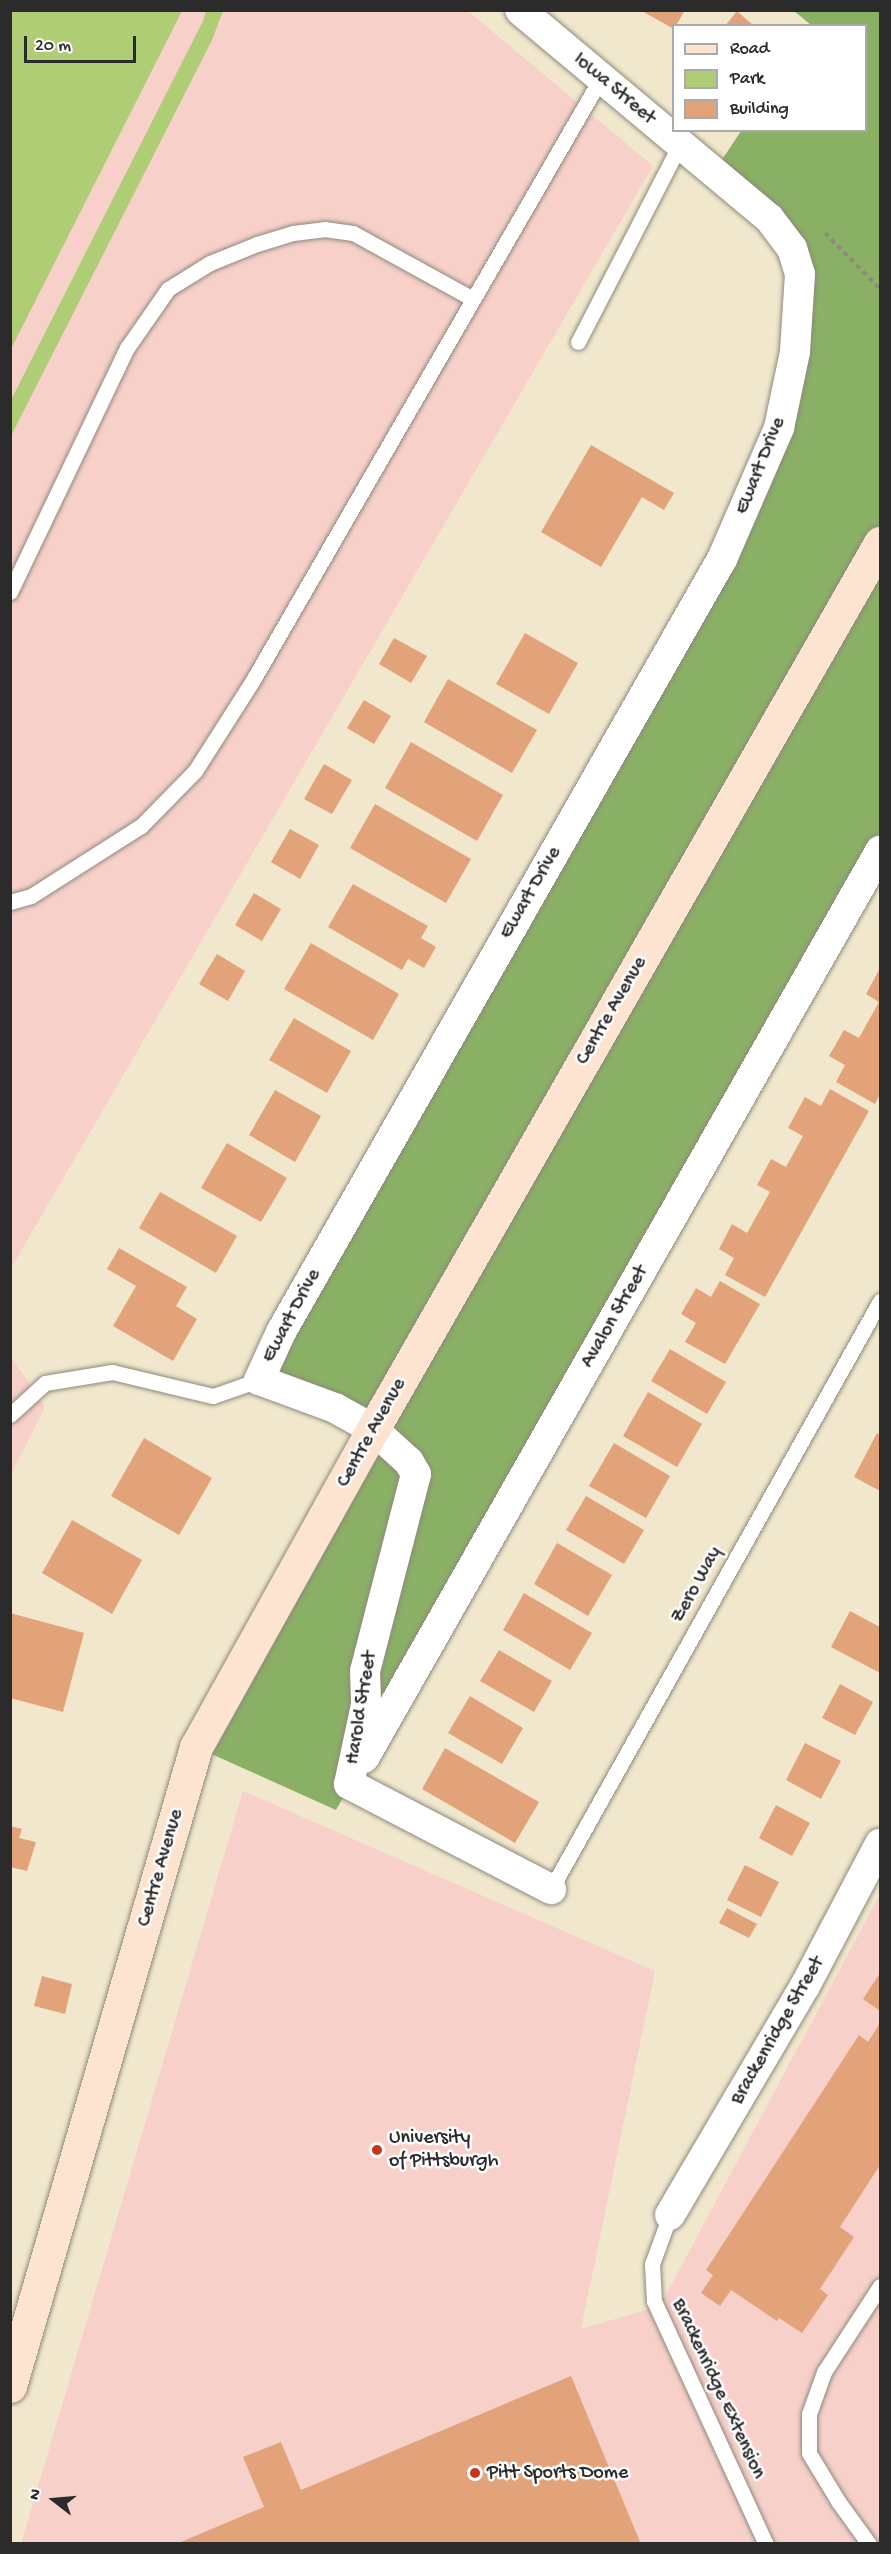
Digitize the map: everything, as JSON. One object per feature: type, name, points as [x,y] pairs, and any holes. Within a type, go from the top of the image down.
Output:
[{"type":"main road","name":"Centre Avenue","points":[[10,2386],[196,1748],[374,1429],[701,856],[872,562],[880,543]]},
{"type":"street","name":"Iowa Street","points":[[520,10],[769,218],[792,248],[800,274]]},
{"type":"street","name":"Ewart Drive","points":[[374,1429],[335,1408],[259,1380],[282,1332],[722,559],[779,428],[795,352],[800,274]]},
{"type":"street","name":"Avalon Street","points":[[349,1784],[880,851]]},
{"type":"street","name":"Harold Street","points":[[374,1429],[409,1462],[416,1474],[365,1671],[366,1705],[349,1784],[551,1889]]},
{"type":"street","name":"Brackenridge Street","points":[[670,2215],[806,1986],[880,1844]]},
{"type":"lane","points":[[10,902],[31,896],[141,826],[195,771],[253,680],[601,78]]},
{"type":"lane","points":[[578,342],[680,144]]},
{"type":"lane","points":[[10,592],[127,348],[168,289],[210,263],[256,244],[293,232],[324,229],[353,233],[473,298]]},
{"type":"lane","name":"Zero Way","points":[[551,1889],[880,1301]]},
{"type":"lane","points":[[10,1415],[45,1383],[112,1372],[213,1396],[259,1380]]},
{"type":"lane","name":"Brackenridge Extension","points":[[670,2215],[652,2264],[654,2301],[766,2544]]},
{"type":"lane","points":[[869,2544],[838,2501],[809,2453],[809,2414],[824,2372],[880,2286]]},
{"type":"path","points":[[820,229],[880,289]]},
{"type":"shaded area","points":[[11,11],[468,11],[653,166],[11,1268]]},
{"type":"shaded area","points":[[11,1357],[45,1407],[11,1474]]},
{"type":"shaded area","name":"University of Pittsburgh","points":[[243,1791],[655,1971],[581,2329],[660,2306],[880,1894],[880,2543],[21,2544]]},
{"type":"green space","points":[[10,11],[182,11],[11,349]]},
{"type":"green space","points":[[206,11],[223,11],[212,40],[11,436],[11,400]]},
{"type":"green space","points":[[794,11],[880,11],[880,851],[336,1810],[196,1747],[373,1429],[259,1380],[779,428],[800,274],[714,172],[740,132],[867,132],[867,24],[810,24]]},
{"type":"building","points":[[640,10],[685,10],[677,24],[672,24],[672,28]]},
{"type":"building","points":[[737,11],[752,24],[727,24]]},
{"type":"building","points":[[591,445],[674,493],[664,510],[642,497],[601,567],[541,532]]},
{"type":"building","points":[[525,633],[578,663],[549,714],[496,684]]},
{"type":"building","points":[[394,638],[427,656],[411,683],[379,664]]},
{"type":"building","points":[[448,679],[537,730],[512,773],[424,722]]},
{"type":"building","points":[[364,700],[391,716],[374,744],[347,728]]},
{"type":"building","points":[[411,742],[503,795],[477,841],[385,788]]},
{"type":"building","points":[[324,764],[352,780],[332,814],[304,799]]},
{"type":"building","points":[[375,804],[471,859],[446,903],[350,848]]},
{"type":"building","points":[[290,829],[319,845],[300,879],[271,862]]},
{"type":"building","points":[[353,884],[428,926],[421,938],[436,947],[424,968],[408,959],[402,970],[328,927]]},
{"type":"building","points":[[254,893],[281,909],[262,941],[235,925]]},
{"type":"building","points":[[311,943],[399,994],[373,1040],[284,989]]},
{"type":"building","points":[[217,954],[245,971],[228,1001],[199,984]]},
{"type":"building","points":[[880,968],[880,1094],[875,1104],[836,1082],[845,1065],[829,1056],[844,1030],[859,1038],[879,1002],[866,994]]},
{"type":"building","points":[[294,1018],[351,1051],[327,1093],[269,1060]]},
{"type":"building","points":[[830,1089],[869,1111],[765,1297],[725,1275],[734,1258],[719,1249],[732,1224],[747,1233],[770,1192],[757,1185],[771,1159],[786,1167],[803,1136],[788,1128],[805,1097],[821,1106]]},
{"type":"building","points":[[275,1090],[321,1116],[295,1162],[249,1135]]},
{"type":"building","points":[[227,1143],[287,1178],[261,1222],[201,1188]]},
{"type":"building","points":[[160,1192],[237,1236],[216,1273],[139,1228]]},
{"type":"building","points":[[119,1248],[187,1287],[176,1306],[197,1319],[173,1361],[113,1326],[136,1286],[107,1269]]},
{"type":"building","points":[[720,1281],[760,1304],[725,1364],[685,1342],[696,1323],[681,1314],[696,1288],[711,1297]]},
{"type":"building","points":[[670,1349],[726,1382],[707,1414],[651,1381]]},
{"type":"building","points":[[648,1392],[702,1424],[677,1467],[623,1436]]},
{"type":"building","points":[[877,1433],[880,1435],[880,1491],[854,1477]]},
{"type":"building","points":[[144,1438],[212,1478],[179,1535],[111,1496]]},
{"type":"building","points":[[614,1443],[670,1476],[646,1518],[589,1486]]},
{"type":"building","points":[[586,1496],[644,1530],[624,1564],[566,1530]]},
{"type":"building","points":[[72,1520],[142,1560],[112,1614],[42,1573]]},
{"type":"building","points":[[557,1543],[612,1575],[588,1616],[534,1584]]},
{"type":"building","points":[[524,1593],[592,1633],[570,1670],[503,1630]]},
{"type":"building","points":[[850,1611],[880,1627],[880,1673],[831,1647]]},
{"type":"building","points":[[10,1613],[84,1633],[63,1712],[10,1698]]},
{"type":"building","points":[[499,1650],[552,1681],[534,1712],[480,1681]]},
{"type":"building","points":[[840,1684],[873,1702],[855,1735],[822,1718]]},
{"type":"building","points":[[470,1696],[523,1728],[502,1764],[448,1733]]},
{"type":"building","points":[[805,1743],[841,1761],[821,1799],[786,1780]]},
{"type":"building","points":[[445,1748],[539,1802],[515,1843],[422,1789]]},
{"type":"building","points":[[776,1805],[810,1823],[792,1856],[759,1838]]},
{"type":"building","points":[[10,1826],[22,1829],[19,1838],[36,1842],[27,1871],[10,1867]]},
{"type":"building","points":[[745,1865],[779,1882],[761,1917],[727,1900]]},
{"type":"building","points":[[727,1908],[757,1924],[749,1938],[719,1923]]},
{"type":"building","points":[[880,1973],[880,2011],[863,1999]]},
{"type":"building","points":[[42,1976],[72,1984],[65,2014],[34,2006]]},
{"type":"building","points":[[880,2023],[880,2165],[840,2227],[854,2237],[820,2289],[828,2295],[802,2333],[779,2318],[777,2321],[731,2290],[720,2306],[701,2293],[713,2275],[706,2270],[859,2035],[868,2042]]},
{"type":"building","name":"Pitt Sports Dome","points":[[571,2376],[641,2544],[176,2544],[264,2507],[243,2457],[281,2442],[301,2490]]},
{"type":"place","name":"University of Pittsburgh","points":[[377,2150]]},
{"type":"place","name":"Pitt Sports Dome","points":[[475,2473]]}]
